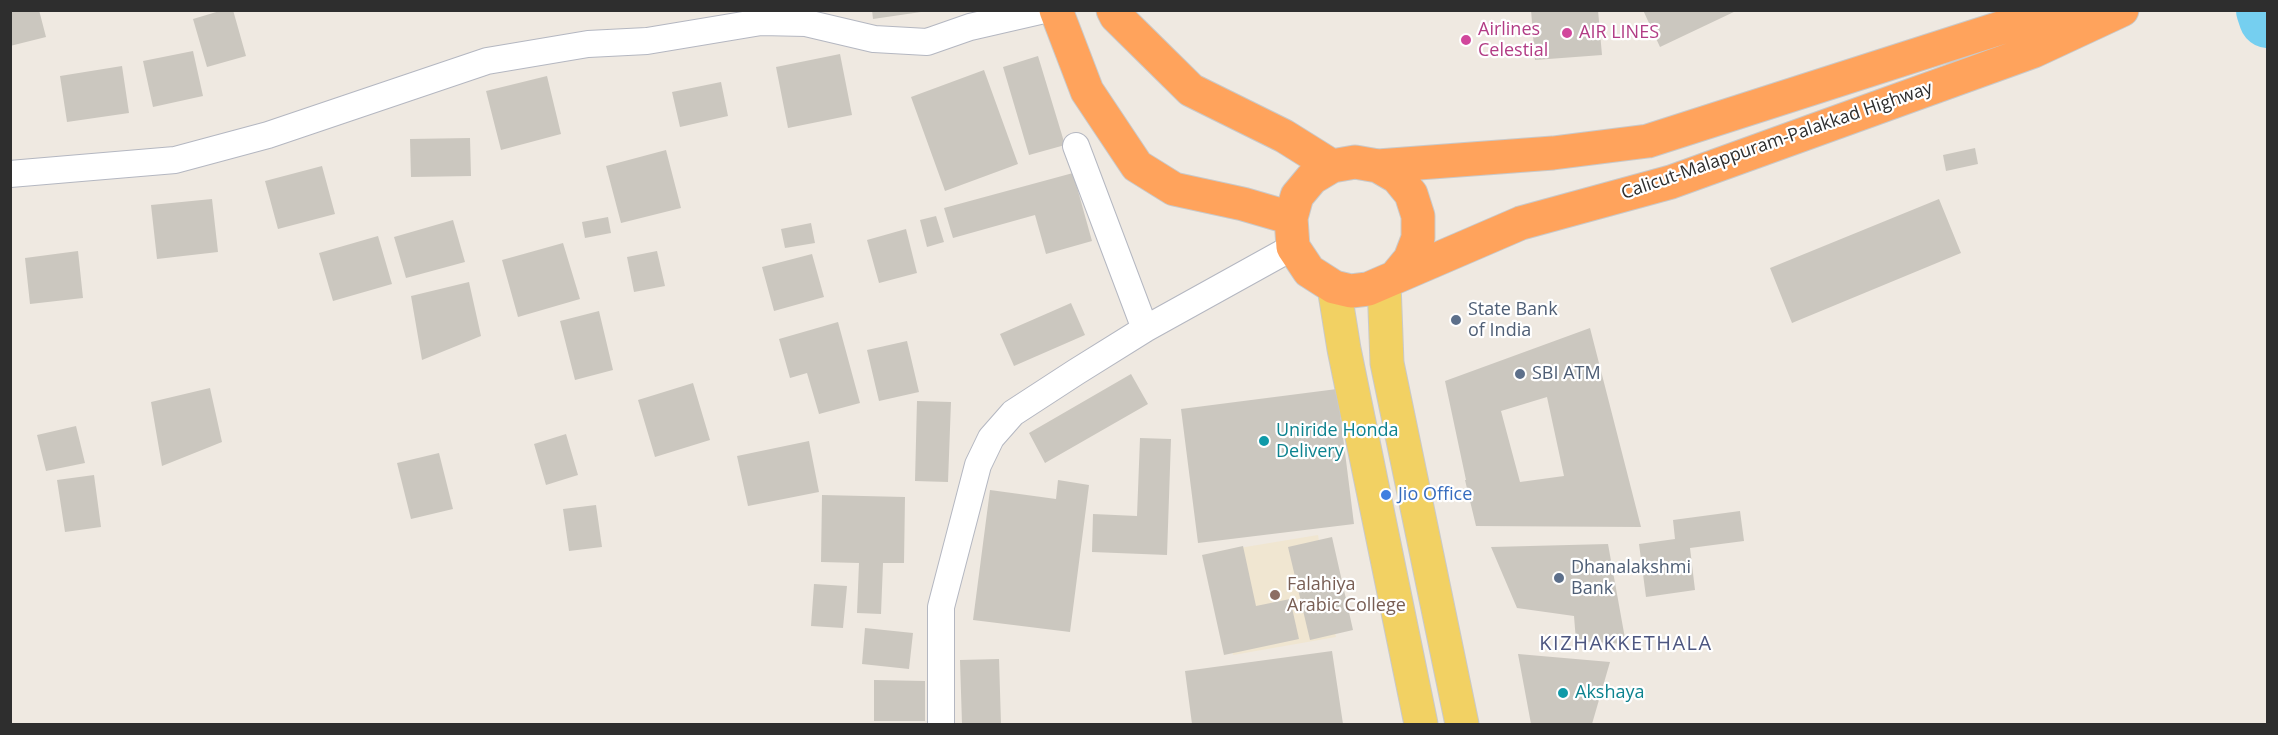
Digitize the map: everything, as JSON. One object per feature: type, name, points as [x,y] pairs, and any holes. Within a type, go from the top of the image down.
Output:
[{"type":"highway","points":[[1056,10],[1087,91],[1137,166],[1174,189],[1243,204],[1292,232]]},
{"type":"highway","points":[[1113,10],[1116,16],[1191,90],[1284,136],[1332,166]]},
{"type":"highway","name":"Calicut-Malappuram-Palakkad Highway","points":[[2066,10],[2019,22],[1648,141],[1553,153],[1378,166],[1354,162],[1332,166],[1312,178],[1297,196],[1292,232],[1309,271],[1334,287],[1351,291],[1368,289],[1521,224],[1671,182],[2034,51],[2122,10]]},
{"type":"highway","name":"Calicut-Malappuram-Palakkad Highway","points":[[1378,166],[1397,177],[1411,194],[1418,216],[1418,238],[1410,259],[1390,279]]},
{"type":"main road","points":[[1390,279],[1388,363],[1462,724]]},
{"type":"main road","points":[[1334,287],[1344,348],[1421,724]]},
{"type":"street","points":[[10,174],[175,160],[268,135],[487,61],[588,44],[647,41],[761,22],[806,23],[874,39],[927,42],[970,27],[1044,10]]},
{"type":"street","points":[[1076,146],[1144,329]]},
{"type":"street","points":[[941,724],[942,607],[978,465],[991,438],[1013,413],[1292,232]]},
{"type":"shaded area","name":"Falahiya Arabic College","points":[[1318,535],[1336,637],[1233,655],[1215,552]]},
{"type":"building","points":[[10,10],[39,10],[46,37],[10,46]]},
{"type":"building","points":[[223,10],[233,10],[246,56],[207,67],[193,19]]},
{"type":"building","points":[[872,10],[921,10],[921,12],[873,19]]},
{"type":"building","name":"AIR LINES","points":[[1531,10],[1598,10],[1602,55],[1535,60]]},
{"type":"building","points":[[1643,10],[1738,10],[1660,47]]},
{"type":"building","points":[[193,51],[203,96],[153,107],[143,61]]},
{"type":"building","points":[[840,54],[852,115],[788,128],[776,67]]},
{"type":"building","points":[[1038,56],[1065,145],[1029,155],[1003,67]]},
{"type":"building","points":[[122,66],[129,113],[67,122],[60,76]]},
{"type":"building","points":[[984,70],[1018,164],[945,191],[911,97]]},
{"type":"building","points":[[547,76],[561,134],[501,150],[486,91]]},
{"type":"building","points":[[721,82],[728,116],[680,127],[672,92]]},
{"type":"building","points":[[470,138],[471,176],[411,177],[410,139]]},
{"type":"building","points":[[1975,148],[1978,164],[1946,171],[1943,155]]},
{"type":"building","points":[[666,150],[681,208],[621,223],[606,166]]},
{"type":"building","points":[[322,166],[335,214],[278,229],[265,181]]},
{"type":"building","points":[[1073,173],[1092,241],[1046,254],[1035,215],[953,238],[944,208]]},
{"type":"building","points":[[212,199],[218,252],[157,259],[151,205]]},
{"type":"building","points":[[1939,199],[1961,253],[1792,323],[1770,268]]},
{"type":"building","points":[[936,216],[944,242],[927,247],[920,220]]},
{"type":"building","points":[[608,217],[611,233],[585,238],[582,222]]},
{"type":"building","points":[[453,220],[465,262],[406,278],[394,237]]},
{"type":"building","points":[[811,223],[815,243],[785,248],[781,229]]},
{"type":"building","points":[[906,229],[917,273],[879,283],[867,240]]},
{"type":"building","points":[[378,236],[392,284],[333,301],[319,253]]},
{"type":"building","points":[[563,243],[580,299],[518,317],[502,260]]},
{"type":"building","points":[[78,251],[83,298],[30,304],[25,258]]},
{"type":"building","points":[[657,251],[665,286],[634,292],[627,257]]},
{"type":"building","points":[[812,254],[824,297],[774,311],[762,267]]},
{"type":"building","points":[[469,282],[481,336],[422,360],[411,296]]},
{"type":"building","points":[[1071,303],[1085,335],[1014,366],[1000,334]]},
{"type":"building","points":[[599,311],[613,370],[575,380],[560,321]]},
{"type":"building","points":[[838,322],[860,403],[819,414],[807,373],[790,378],[779,339]]},
{"type":"building","points":[[1590,328],[1641,527],[1476,526],[1445,381]],"holes":[[[1547,397],[1564,476],[1520,482],[1501,411]]]},
{"type":"building","points":[[907,341],[919,392],[879,401],[867,350]]},
{"type":"building","points":[[1131,374],[1148,404],[1045,463],[1029,433]]},
{"type":"building","points":[[693,383],[710,440],[655,457],[638,400]]},
{"type":"building","points":[[210,388],[222,442],[162,466],[151,402]]},
{"type":"building","name":"Uniride Honda Delivery","points":[[1337,389],[1354,524],[1198,543],[1181,409]]},
{"type":"building","points":[[917,401],[951,402],[948,482],[915,481]]},
{"type":"building","points":[[76,426],[85,463],[46,471],[37,435]]},
{"type":"building","points":[[566,434],[578,475],[546,485],[534,444]]},
{"type":"building","points":[[1140,438],[1171,439],[1167,555],[1092,552],[1093,514],[1137,516]]},
{"type":"building","points":[[809,441],[819,492],[748,506],[737,456]]},
{"type":"building","points":[[439,453],[453,509],[411,519],[397,463]]},
{"type":"building","points":[[94,475],[101,527],[65,532],[57,480]]},
{"type":"building","points":[[1058,480],[1089,485],[1070,632],[973,620],[990,490],[1056,499]]},
{"type":"building","points":[[822,495],[905,497],[904,563],[883,563],[881,614],[857,613],[859,563],[821,562]]},
{"type":"building","points":[[596,505],[602,547],[569,551],[563,509]]},
{"type":"building","points":[[1740,511],[1744,541],[1690,548],[1695,590],[1646,597],[1639,544],[1675,539],[1673,520]]},
{"type":"building","points":[[1332,537],[1353,630],[1310,640],[1288,547]]},
{"type":"building","name":"Dhanalakshmi Bank","points":[[1608,544],[1626,644],[1576,641],[1574,616],[1517,608],[1491,547]]},
{"type":"building","points":[[1243,546],[1256,606],[1290,599],[1299,639],[1224,655],[1202,555]]},
{"type":"building","points":[[814,584],[847,586],[843,628],[811,626]]},
{"type":"building","points":[[865,628],[913,633],[909,669],[862,664]]},
{"type":"building","points":[[1332,651],[1343,724],[1192,724],[1185,671]]},
{"type":"building","name":"Akshaya","points":[[1518,654],[1610,662],[1592,724],[1531,724]]},
{"type":"building","points":[[999,659],[1001,724],[962,724],[960,660]]},
{"type":"building","points":[[874,680],[925,681],[925,721],[874,721]]},
{"type":"waterway","points":[[2265,10],[2268,19]]},
{"type":"place","name":"AIR LINES","points":[[1567,33]]},
{"type":"place","name":"Airlines Celestial","points":[[1466,40]]},
{"type":"place","name":"State Bank of India","points":[[1456,320]]},
{"type":"place","name":"SBI ATM","points":[[1520,374]]},
{"type":"place","name":"Uniride Honda Delivery","points":[[1264,441]]},
{"type":"place","name":"Jio Office","points":[[1386,495]]},
{"type":"place","name":"Dhanalakshmi Bank","points":[[1559,578]]},
{"type":"place","name":"Falahiya Arabic College","points":[[1275,595]]},
{"type":"place","name":"Akshaya","points":[[1563,693]]},
{"type":"district","name":"KIZHAKKETHALA","points":[[1626,644]]}]
